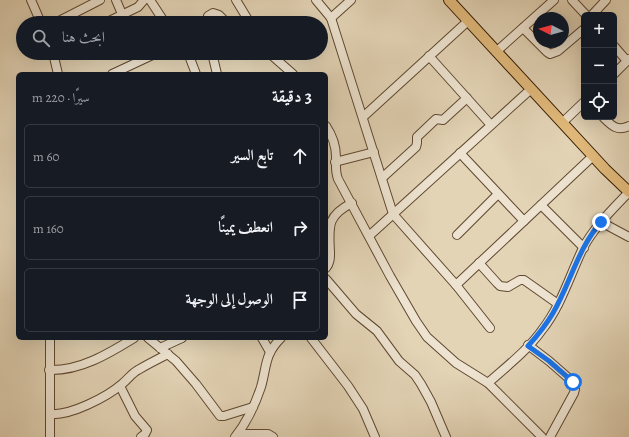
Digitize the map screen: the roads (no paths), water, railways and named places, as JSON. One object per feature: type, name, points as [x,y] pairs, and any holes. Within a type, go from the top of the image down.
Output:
[{"type":"main road","points":[[449,0],[562,123],[629,192]]},
{"type":"street","points":[[31,0],[38,16]]},
{"type":"street","points":[[68,16],[100,0]]},
{"type":"street","points":[[116,0],[122,14]]},
{"type":"street","points":[[118,16],[138,7],[144,0]]},
{"type":"street","points":[[150,0],[160,16]]},
{"type":"street","points":[[236,0],[246,16]]},
{"type":"street","points":[[316,0],[332,18],[393,214],[456,285],[490,328]]},
{"type":"street","points":[[332,18],[351,0]]},
{"type":"street","points":[[497,51],[554,0]]},
{"type":"street","points":[[572,0],[583,12]]},
{"type":"street","points":[[595,12],[606,0]]},
{"type":"street","points":[[208,16],[213,13],[219,14],[221,16]]},
{"type":"street","points":[[363,117],[468,21]]},
{"type":"street","points":[[523,28],[550,54],[558,51],[581,32]]},
{"type":"street","points":[[616,48],[628,60],[617,71]]},
{"type":"street","points":[[429,56],[491,125]]},
{"type":"street","points":[[55,60],[58,72]]},
{"type":"street","points":[[116,72],[142,60]]},
{"type":"street","points":[[191,60],[195,72]]},
{"type":"street","points":[[214,60],[217,72]]},
{"type":"street","points":[[277,60],[291,72]]},
{"type":"street","points":[[369,236],[531,89]]},
{"type":"street","points":[[382,178],[416,147],[417,137],[436,119],[442,121],[445,119],[467,98]]},
{"type":"street","points":[[562,123],[581,105]]},
{"type":"street","points":[[607,120],[616,128],[629,126]]},
{"type":"street","points":[[328,130],[333,141],[336,156],[336,174],[390,276],[427,337],[456,363],[488,384],[542,437]]},
{"type":"street","points":[[335,162],[374,152]]},
{"type":"street","points":[[460,153],[524,221]]},
{"type":"street","points":[[456,285],[593,156]]},
{"type":"street","points":[[488,384],[542,331],[558,304],[584,248],[595,229],[629,192]]},
{"type":"street","points":[[457,235],[498,194]]},
{"type":"street","points":[[328,264],[330,261],[330,225],[340,209],[352,203]]},
{"type":"street","points":[[541,205],[584,248]]},
{"type":"street","points":[[601,222],[629,237]]},
{"type":"street","points":[[479,263],[500,286],[508,287],[520,280],[524,280],[558,304]]},
{"type":"street","points":[[328,281],[356,314],[377,331],[399,361],[421,384],[432,402],[446,437]]},
{"type":"street","points":[[50,340],[50,437]]},
{"type":"street","points":[[49,370],[74,368],[130,340]]},
{"type":"street","points":[[150,340],[168,354],[196,384],[220,416],[253,407]]},
{"type":"street","points":[[160,348],[178,340]]},
{"type":"street","points":[[263,340],[270,352]]},
{"type":"street","points":[[273,437],[268,434],[241,434],[261,386],[266,359],[279,340]]},
{"type":"street","points":[[313,340],[359,403],[375,437]]},
{"type":"street","points":[[528,346],[549,361],[573,382],[574,386],[574,393],[550,437]]},
{"type":"street","points":[[50,414],[62,414],[78,409],[94,401],[120,386],[138,370],[168,354]]},
{"type":"street","points":[[120,386],[135,416],[147,430],[146,434],[141,437]]}]
